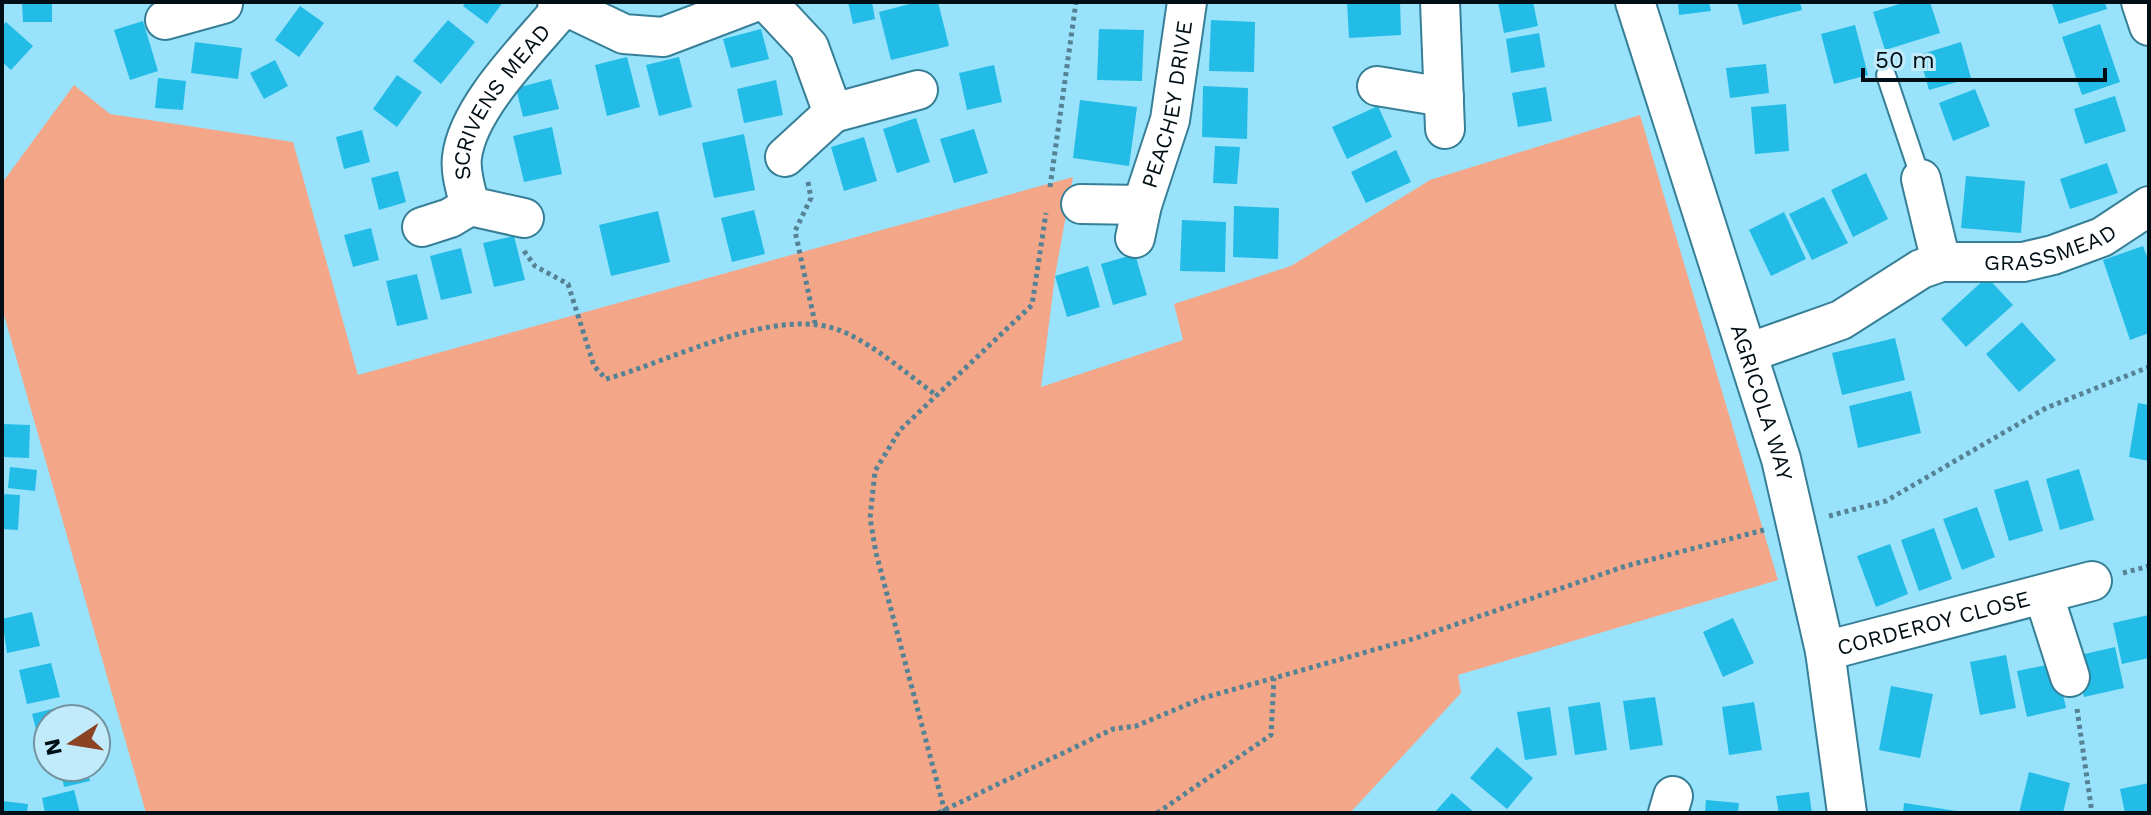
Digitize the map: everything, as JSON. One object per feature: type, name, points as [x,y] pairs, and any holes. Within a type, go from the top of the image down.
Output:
[{"type":"street","name":"SCRIVENS MEAD","points":[[470,206],[461,160],[469,127],[560,5],[624,34],[663,37],[755,2]]},
{"type":"street","points":[[767,2],[809,47],[833,113]]},
{"type":"street","name":"PEACHEY DRIVE","points":[[1081,204],[1138,222],[1170,120],[1187,2]]},
{"type":"street","points":[[1377,86],[1444,113],[1440,2]]},
{"type":"street","name":"AGRICOLA WAY","points":[[1635,2],[1788,484],[1825,651],[1847,813]]},
{"type":"street","points":[[2141,2],[2149,26]]},
{"type":"street","points":[[165,20],[230,13]]},
{"type":"street","points":[[793,150],[833,113],[918,90]]},
{"type":"street","points":[[1921,179],[1941,262]]},
{"type":"street","name":"SCRIVENS MEAD","points":[[422,227],[450,218],[470,206],[524,218]]},
{"type":"street","name":"GRASSMEAD","points":[[1748,353],[1841,320],[1921,269],[1941,262],[2023,262],[2053,255],[2102,237],[2149,206]]},
{"type":"street","name":"CORDEROY CLOSE","points":[[1825,651],[2092,581]]},
{"type":"street","name":"CORDEROY CLOSE","points":[[2044,596],[2070,677]]},
{"type":"lane","points":[[1886,75],[1921,179]]},
{"type":"path","points":[[1076,2],[1032,305],[900,430],[875,471],[870,518],[943,812],[1113,729],[1136,726],[1203,698],[1416,638],[1626,566],[1764,531]]},
{"type":"path","points":[[793,150],[811,198],[795,231],[815,323]]},
{"type":"path","points":[[524,218],[524,255],[535,266],[568,284],[594,366],[606,379],[752,332],[815,323],[844,332],[936,395]]},
{"type":"path","points":[[1845,512],[1886,501],[2046,408],[2149,367]]},
{"type":"path","points":[[2070,677],[2092,813]]},
{"type":"path","points":[[1157,813],[1271,735],[1274,678]]},
{"type":"shaded area","points":[[74,85],[110,114],[293,142],[358,375],[1073,177],[1055,276],[1041,387],[1183,340],[1174,304],[1291,266],[1430,180],[1640,115],[1778,580],[1458,675],[1461,693],[1350,813],[146,813],[2,308],[2,183]]},
{"type":"building","points":[[22,2],[52,2],[52,22],[23,22]]},
{"type":"building","points":[[466,2],[503,2],[487,24],[463,6]]},
{"type":"building","points":[[848,2],[872,2],[875,19],[853,24]]},
{"type":"building","points":[[917,2],[938,2],[949,46],[891,60],[879,12]]},
{"type":"building","points":[[1347,2],[1400,2],[1401,35],[1349,38]]},
{"type":"building","points":[[1498,2],[1533,2],[1538,26],[1504,33]]},
{"type":"building","points":[[1678,2],[1709,2],[1711,11],[1679,15]]},
{"type":"building","points":[[1737,2],[1800,2],[1802,10],[1743,25]]},
{"type":"building","points":[[1906,2],[1930,2],[1940,33],[1885,50],[1873,12]]},
{"type":"building","points":[[2105,2],[2107,9],[2059,24],[2052,4]]},
{"type":"building","points":[[300,6],[324,23],[299,57],[275,40]]},
{"type":"building","points":[[448,20],[475,42],[441,84],[413,61]]},
{"type":"building","points":[[1211,20],[1255,22],[1254,72],[1209,71]]},
{"type":"building","points":[[143,21],[158,71],[130,80],[114,30]]},
{"type":"building","points":[[6,22],[33,46],[11,70],[2,62],[2,26]]},
{"type":"building","points":[[2100,24],[2120,82],[2082,95],[2062,37]]},
{"type":"building","points":[[1855,25],[1868,75],[1834,84],[1821,34]]},
{"type":"building","points":[[761,29],[769,59],[731,68],[723,39]]},
{"type":"building","points":[[1099,29],[1144,30],[1142,81],[1097,80]]},
{"type":"building","points":[[1539,33],[1545,67],[1511,73],[1506,39]]},
{"type":"building","points":[[195,42],[242,48],[238,79],[191,73]]},
{"type":"building","points":[[1961,42],[1971,78],[1929,90],[1919,55]]},
{"type":"building","points":[[627,57],[640,107],[607,116],[595,65]]},
{"type":"building","points":[[679,57],[692,107],[659,116],[646,65]]},
{"type":"building","points":[[275,60],[288,86],[264,99],[250,73]]},
{"type":"building","points":[[1766,64],[1769,93],[1730,98],[1726,68]]},
{"type":"building","points":[[994,65],[1002,102],[967,110],[959,73]]},
{"type":"building","points":[[397,75],[422,92],[397,127],[373,109]]},
{"type":"building","points":[[158,78],[186,81],[183,110],[155,108]]},
{"type":"building","points":[[551,79],[559,109],[523,117],[516,88]]},
{"type":"building","points":[[776,80],[783,115],[744,123],[737,89]]},
{"type":"building","points":[[1203,86],[1248,88],[1247,139],[1202,137]]},
{"type":"building","points":[[1546,87],[1552,121],[1518,127],[1512,93]]},
{"type":"building","points":[[1975,89],[1990,126],[1953,141],[1939,103]]},
{"type":"building","points":[[2115,96],[2126,131],[2085,144],[2074,109]]},
{"type":"building","points":[[1080,100],[1137,107],[1129,166],[1073,158]]},
{"type":"building","points":[[1786,104],[1789,151],[1755,154],[1751,107]]},
{"type":"building","points":[[1378,106],[1392,137],[1347,159],[1332,127]]},
{"type":"building","points":[[916,118],[930,162],[897,173],[883,129]]},
{"type":"building","points":[[552,127],[562,174],[524,182],[513,136]]},
{"type":"building","points":[[974,129],[988,173],[954,183],[940,139]]},
{"type":"building","points":[[362,130],[370,162],[344,169],[336,137]]},
{"type":"building","points":[[744,134],[755,190],[714,198],[702,143]]},
{"type":"building","points":[[864,137],[877,181],[844,191],[831,147]]},
{"type":"building","points":[[1215,146],[1240,147],[1237,184],[1213,183]]},
{"type":"building","points":[[1396,150],[1411,182],[1366,203],[1351,172]]},
{"type":"building","points":[[2107,163],[2118,193],[2070,209],[2060,179]]},
{"type":"building","points":[[398,171],[406,202],[379,210],[371,178]]},
{"type":"building","points":[[1866,173],[1888,219],[1853,237],[1831,190]]},
{"type":"building","points":[[1966,176],[2025,181],[2021,233],[1961,228]]},
{"type":"building","points":[[1824,197],[1848,243],[1812,260],[1789,214]]},
{"type":"building","points":[[1234,206],[1279,208],[1278,259],[1233,257]]},
{"type":"building","points":[[754,210],[765,254],[732,262],[721,218]]},
{"type":"building","points":[[658,211],[670,262],[611,276],[599,225]]},
{"type":"building","points":[[1784,212],[1806,259],[1771,276],[1749,230]]},
{"type":"building","points":[[1182,220],[1226,222],[1225,272],[1180,271]]},
{"type":"building","points":[[371,228],[379,260],[353,267],[344,235]]},
{"type":"building","points":[[514,236],[525,280],[494,287],[483,243]]},
{"type":"building","points":[[2143,246],[2149,262],[2149,333],[2130,340],[2103,260]]},
{"type":"building","points":[[461,248],[472,293],[441,300],[430,256]]},
{"type":"building","points":[[1135,254],[1147,295],[1113,305],[1101,264]]},
{"type":"building","points":[[1088,266],[1100,307],[1067,317],[1055,276]]},
{"type":"building","points":[[417,274],[428,319],[397,326],[386,281]]},
{"type":"building","points":[[1987,277],[2013,305],[1966,347],[1941,319]]},
{"type":"building","points":[[2022,322],[2056,360],[2019,392],[1986,354]]},
{"type":"building","points":[[1895,338],[1905,380],[1842,395],[1832,353]]},
{"type":"building","points":[[1911,391],[1921,433],[1858,448],[1849,406]]},
{"type":"building","points":[[2138,403],[2149,405],[2149,461],[2129,457]]},
{"type":"building","points":[[2,424],[30,425],[29,458],[2,457]]},
{"type":"building","points":[[10,467],[37,470],[35,491],[8,488]]},
{"type":"building","points":[[2079,469],[2094,520],[2060,530],[2046,479]]},
{"type":"building","points":[[2028,480],[2043,531],[2009,541],[1994,490]]},
{"type":"building","points":[[2,494],[20,495],[18,530],[2,529]]},
{"type":"building","points":[[1977,507],[1995,557],[1962,570],[1943,519]]},
{"type":"building","points":[[1934,528],[1952,579],[1919,591],[1901,540]]},
{"type":"building","points":[[1890,544],[1908,594],[1876,607],[1857,556]]},
{"type":"building","points":[[32,612],[40,646],[7,653],[2,619]]},
{"type":"building","points":[[2149,615],[2149,658],[2122,664],[2113,623]]},
{"type":"building","points":[[1733,618],[1754,663],[1723,677],[1703,632]]},
{"type":"building","points":[[2115,647],[2124,688],[2084,697],[2076,656]]},
{"type":"building","points":[[2006,655],[2016,708],[1980,715],[1970,662]]},
{"type":"building","points":[[51,663],[60,697],[27,704],[19,670]]},
{"type":"building","points":[[2056,663],[2066,708],[2027,717],[2017,671]]},
{"type":"building","points":[[1891,686],[1933,694],[1920,758],[1879,750]]},
{"type":"building","points":[[1655,697],[1663,745],[1630,750],[1623,701]]},
{"type":"building","points":[[1600,702],[1607,750],[1575,755],[1568,707]]},
{"type":"building","points":[[1754,702],[1762,750],[1729,755],[1722,707]]},
{"type":"building","points":[[1550,707],[1557,755],[1525,760],[1517,712]]},
{"type":"building","points":[[1497,747],[1533,778],[1507,809],[1470,778]]},
{"type":"building","points":[[2029,772],[2070,783],[2063,813],[2019,813]]},
{"type":"building","points":[[2149,783],[2149,813],[2125,813],[2120,789]]},
{"type":"building","points":[[74,790],[80,813],[45,813],[42,798]]},
{"type":"building","points":[[1809,792],[1812,813],[1779,813],[1776,796]]},
{"type":"building","points":[[1452,793],[1475,813],[1434,813]]},
{"type":"building","points":[[1706,800],[1739,803],[1738,813],[1705,813]]},
{"type":"building","points":[[2,801],[28,804],[27,813],[2,813]]},
{"type":"building","points":[[1904,803],[1957,811],[1957,813],[1903,813]]}]
